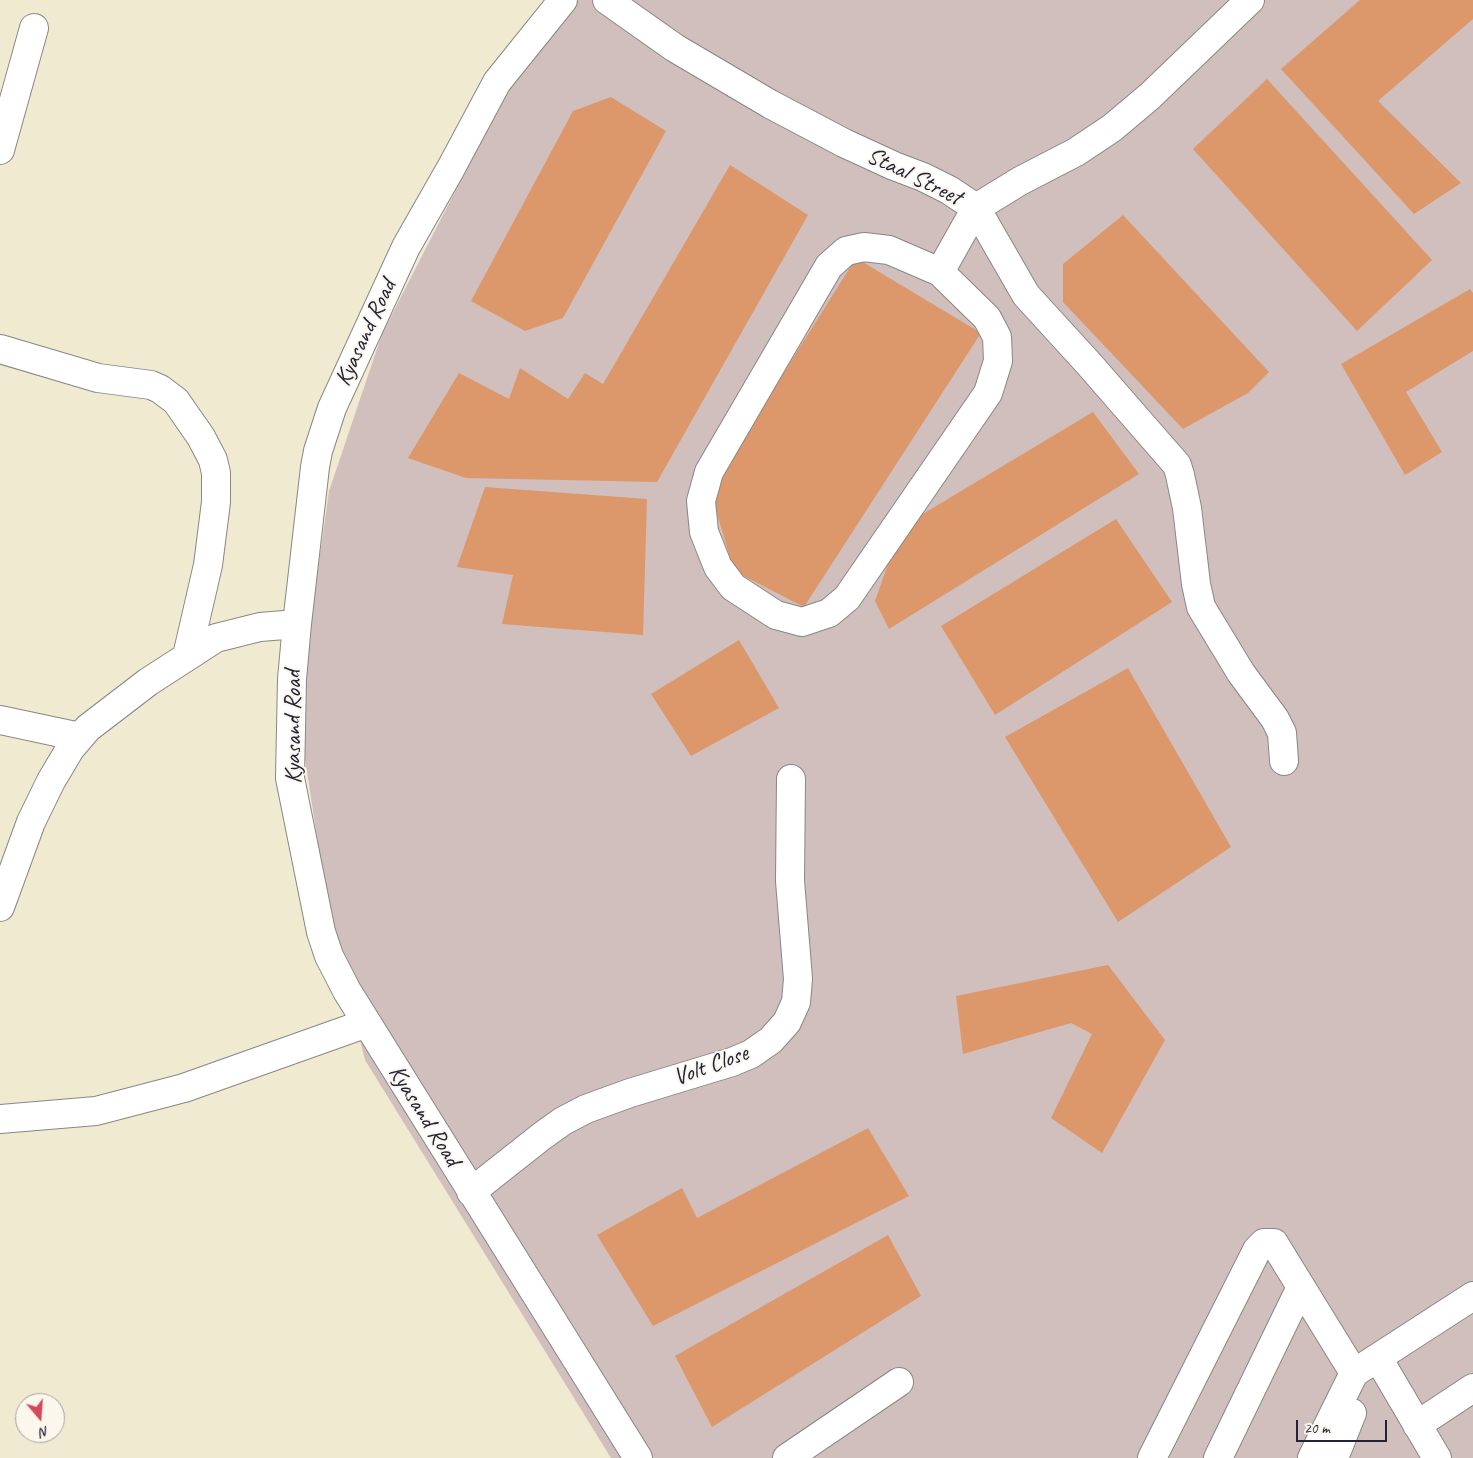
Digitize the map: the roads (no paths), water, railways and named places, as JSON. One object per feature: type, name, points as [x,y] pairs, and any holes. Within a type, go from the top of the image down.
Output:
[{"type":"street","name":"Kyasand Road","points":[[563,0],[497,82],[406,247],[332,408],[318,451],[315,467],[297,624],[292,679],[290,778],[321,932],[329,956],[347,991],[638,1458]]},
{"type":"street","name":"Staal Street","points":[[607,0],[675,48],[770,104],[844,143],[950,190],[976,208],[1076,152],[1112,128],[1150,96],[1250,0]]},
{"type":"street","points":[[0,150],[34,28]]},
{"type":"street","points":[[940,272],[976,208]]},
{"type":"street","points":[[976,208],[1026,295],[1177,465],[1187,508],[1196,584],[1201,607],[1242,673],[1275,719],[1282,733],[1284,761]]},
{"type":"street","points":[[864,247],[890,250],[940,272],[987,318],[997,337],[998,361],[988,393],[847,598],[829,613],[802,622],[776,616],[733,587],[718,567],[704,532],[701,501],[709,472],[829,266],[846,251],[864,247]]},
{"type":"street","points":[[0,349],[98,378],[150,385],[160,389],[176,401],[201,438],[216,473],[216,502],[208,565],[187,656]]},
{"type":"street","points":[[0,907],[31,822],[51,781],[70,749],[88,728],[148,682],[216,638],[260,626],[297,624]]},
{"type":"street","points":[[0,720],[80,737]]},
{"type":"street","name":"Volt Close","points":[[471,1192],[563,1121],[586,1109],[630,1093],[738,1060],[751,1054],[771,1040],[786,1022],[796,1002],[798,979],[790,881],[791,779]]},
{"type":"street","points":[[0,1119],[96,1111],[184,1088],[367,1023]]},
{"type":"street","points":[[1152,1458],[1257,1250],[1264,1243],[1274,1243],[1301,1287],[1369,1364],[1417,1424],[1437,1458]]},
{"type":"street","points":[[1218,1458],[1301,1287]]},
{"type":"street","points":[[1312,1458],[1369,1364],[1473,1296]]},
{"type":"street","points":[[1334,1458],[1369,1364]]},
{"type":"street","points":[[787,1458],[899,1382]]},
{"type":"street","points":[[1417,1424],[1473,1388]]}]
